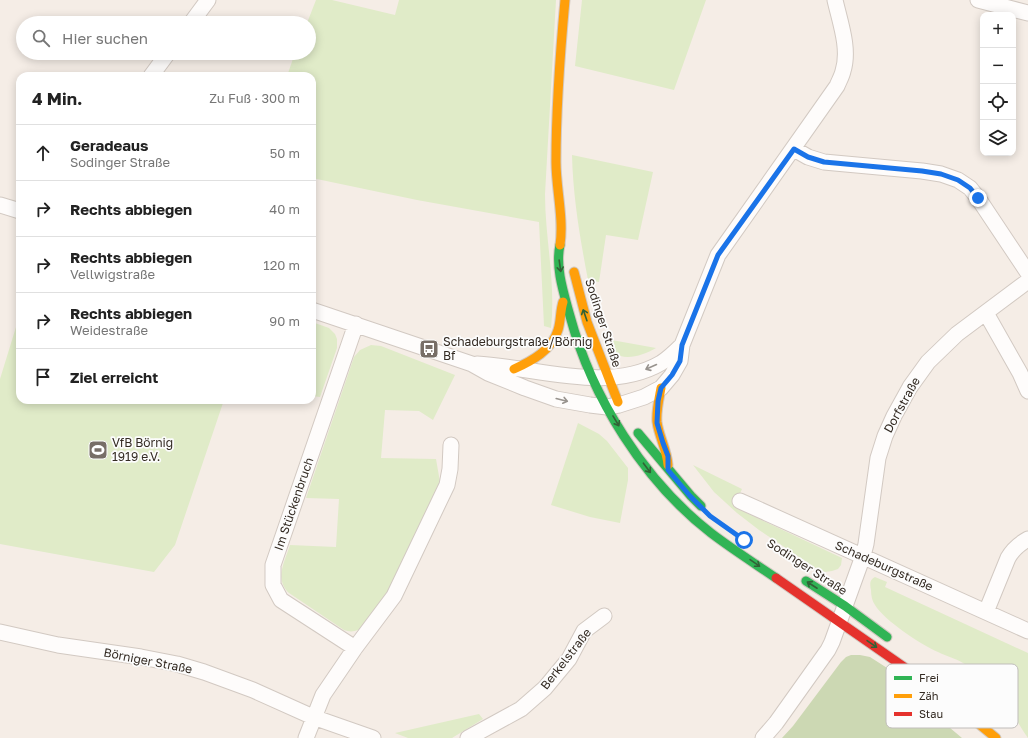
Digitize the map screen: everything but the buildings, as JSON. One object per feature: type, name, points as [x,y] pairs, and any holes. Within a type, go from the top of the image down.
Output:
[{"type":"main road","name":"Sodinger Straße","points":[[565,0],[556,135],[561,235],[558,256],[564,297],[576,338],[592,377],[616,408]]},
{"type":"main road","name":"Sodinger Straße","points":[[561,235],[568,249]]},
{"type":"main road","name":"Sodinger Straße","points":[[573,264],[578,295],[608,378],[625,436],[648,469],[691,517],[711,533],[901,664]]},
{"type":"main road","points":[[514,369],[543,353],[550,345],[556,336],[559,313],[564,297]]},
{"type":"main road","points":[[661,388],[658,401],[657,423],[668,456],[668,470]]},
{"type":"main road","points":[[634,428],[690,496],[706,511]]},
{"type":"main road","name":"Sodinger Straße","points":[[800,577],[845,606],[892,641]]},
{"type":"main road","name":"Sodinger Straße","points":[[984,728],[996,738]]},
{"type":"street","points":[[195,16],[208,0]]},
{"type":"street","points":[[316,311],[472,364],[494,376],[556,399],[616,408],[644,397],[661,388],[672,375],[680,361],[682,345],[718,255],[837,86],[844,70],[845,57],[844,40],[835,0]]},
{"type":"street","points":[[978,0],[1028,13]]},
{"type":"street","points":[[154,72],[163,60]]},
{"type":"street","points":[[794,149],[808,157],[824,162],[922,171],[941,174],[958,180],[970,188],[978,198],[1028,273]]},
{"type":"street","points":[[0,205],[16,210]]},
{"type":"street","name":"Dorfstraße","points":[[840,621],[866,544],[878,458],[885,436],[910,386],[928,362],[957,334],[1028,281]]},
{"type":"street","points":[[986,313],[1020,373],[1028,391]]},
{"type":"street","name":"Im Stückenbruch","points":[[356,324],[273,565],[272,574],[273,585],[281,600],[356,648]]},
{"type":"street","points":[[472,364],[608,378],[646,370],[662,362],[682,345]]},
{"type":"street","points":[[306,738],[313,717],[323,695],[394,596],[447,485],[450,469],[451,445]]},
{"type":"street","name":"Schadeburgstraße","points":[[740,501],[1028,631]]},
{"type":"street","points":[[986,612],[1008,558],[1019,544],[1028,538]]},
{"type":"street","name":"Berkelstraße","points":[[468,738],[521,709],[545,688],[569,659],[584,631],[604,616]]},
{"type":"street","points":[[762,738],[776,723],[828,650],[840,621]]},
{"type":"street","name":"Börniger Straße","points":[[0,632],[58,645],[141,657],[177,664],[253,690],[313,717]]},
{"type":"street","points":[[313,717],[373,738]]},
{"type":"green space","points":[[316,0],[332,0],[395,15],[399,0],[556,0],[545,194],[552,294],[551,328],[544,326],[539,222],[417,200],[316,179],[316,72],[288,72],[293,60],[316,60],[316,16],[310,16]]},
{"type":"green space","points":[[582,0],[706,0],[674,90],[575,66]]},
{"type":"green space","points":[[572,155],[653,172],[638,240],[606,235],[599,282],[588,280],[577,218]]},
{"type":"green space","points":[[316,323],[329,328],[335,334],[337,339],[337,348],[320,397],[316,396]]},
{"type":"green space","name":"VfB Börnig 1919 e.V.","points":[[16,327],[16,404],[223,404],[175,545],[154,572],[0,544],[0,379]]},
{"type":"green space","points":[[606,339],[656,348],[649,352],[634,356],[620,356],[614,353],[609,347]]},
{"type":"green space","points":[[371,345],[381,346],[455,375],[433,420],[419,411],[385,410],[381,458],[436,459],[440,482],[393,584],[365,625],[358,630],[350,631],[344,630],[289,593],[282,582],[281,576],[290,545],[336,547],[339,499],[306,498],[354,357],[360,350]]},
{"type":"green space","points":[[578,423],[599,434],[607,441],[628,468],[628,480],[620,523],[590,517],[551,505]]},
{"type":"green space","points":[[693,465],[742,489],[734,507],[842,558],[841,565],[838,569],[832,571],[825,572],[817,569],[759,530],[737,513],[714,492]]},
{"type":"green space","points":[[875,577],[887,582],[885,587],[1028,653],[1028,738],[1018,723],[1018,664],[965,664],[931,649],[894,625],[880,611],[873,602],[870,583]]},
{"type":"green space","points":[[851,655],[860,655],[870,657],[886,667],[886,728],[950,728],[962,738],[782,738],[846,657]]},
{"type":"green space","points":[[479,714],[483,719],[452,738],[408,738],[395,733]]},
{"type":"traffic: fast","points":[[560,245],[559,272],[570,316],[580,347],[592,377],[624,436],[664,489],[687,512],[719,539],[776,578]]},
{"type":"traffic: fast","points":[[638,433],[701,506]]},
{"type":"traffic: fast","points":[[806,581],[845,606],[887,637]]},
{"type":"traffic: slow","points":[[560,245],[561,224],[556,172],[556,142],[561,40],[565,0]]},
{"type":"traffic: slow","points":[[574,272],[587,322],[618,402]]},
{"type":"traffic: slow","points":[[514,369],[540,354],[551,343],[558,330],[563,302]]},
{"type":"traffic: slow","points":[[661,388],[657,409],[657,422],[668,465]]},
{"type":"traffic: slow","points":[[984,728],[996,738]]},
{"type":"traffic: jam","points":[[776,578],[900,664]]},
{"type":"place","name":"Schadeburgstraße/Börnig Bf","points":[[429,349]]},
{"type":"place","name":"VfB Börnig 1919 e.V.","points":[[98,450]]},
{"type":"route","points":[[744,540],[710,516],[690,496],[668,470],[668,456],[657,423],[658,401],[661,388],[672,375],[680,361],[682,345],[718,255],[794,149],[808,157],[824,162],[941,174],[958,180],[970,188],[978,198]]}]
